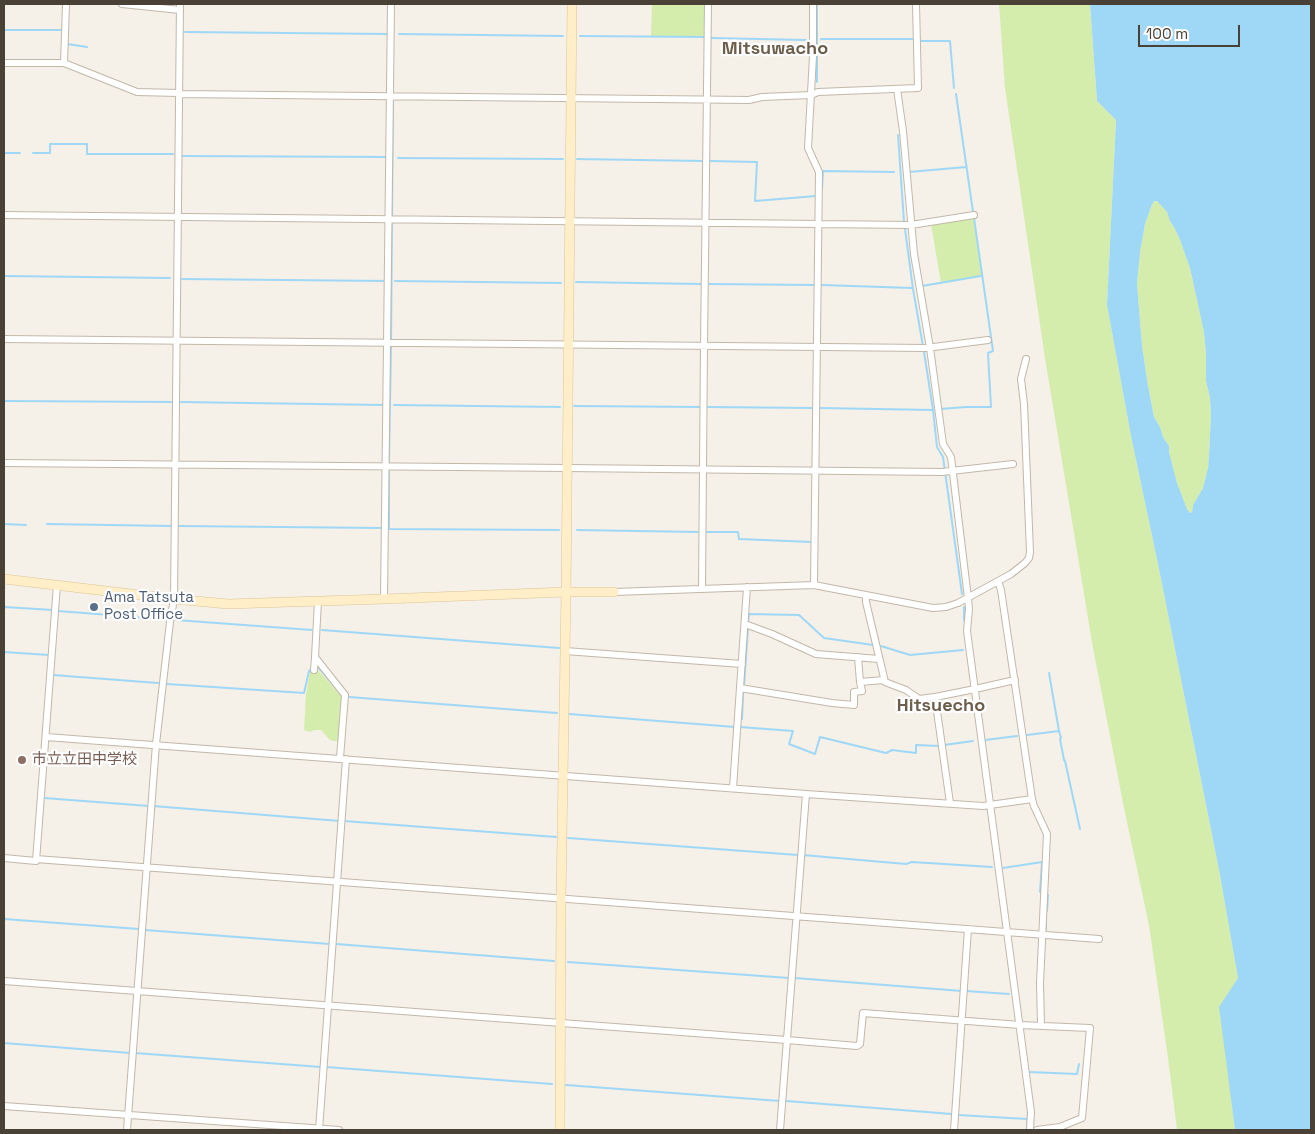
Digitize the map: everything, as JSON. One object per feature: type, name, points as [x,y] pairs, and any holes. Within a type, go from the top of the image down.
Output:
[{"type":"street","points":[[64,63],[66,4]]},
{"type":"street","points":[[122,4],[180,7],[174,599],[156,744],[126,1130]]},
{"type":"street","points":[[384,599],[390,343],[391,4]]},
{"type":"street","points":[[560,1130],[572,4]]},
{"type":"street","points":[[702,589],[708,4]]},
{"type":"street","points":[[813,4],[808,148],[819,172],[814,585]]},
{"type":"street","points":[[4,63],[64,63],[138,92],[748,100],[762,97],[811,95],[818,92],[918,88],[916,4]]},
{"type":"street","points":[[897,89],[914,254],[930,348],[943,444],[951,457],[949,472],[968,598],[967,631],[1031,1112],[1030,1130]]},
{"type":"street","points":[[4,215],[911,225],[974,215]]},
{"type":"street","points":[[4,339],[930,348],[988,340]]},
{"type":"street","points":[[4,579],[228,604],[814,585],[933,608],[946,607],[968,598],[1010,574],[1029,558],[1024,404],[1021,379],[1026,359]]},
{"type":"street","points":[[4,463],[949,472],[1013,464]]},
{"type":"street","points":[[998,581],[1001,590],[1032,799],[1047,834],[1040,983],[1041,1025]]},
{"type":"street","points":[[36,859],[57,585]]},
{"type":"street","points":[[733,788],[748,587]]},
{"type":"street","points":[[866,595],[885,682],[906,690],[919,699],[975,690],[1014,680]]},
{"type":"street","points":[[314,670],[318,601]]},
{"type":"street","points":[[745,624],[816,654],[879,659]]},
{"type":"street","points":[[565,651],[742,664]]},
{"type":"street","points":[[315,657],[345,695],[337,882],[319,1130]]},
{"type":"street","points":[[740,688],[832,704],[854,705],[854,692],[862,691],[858,657]]},
{"type":"street","points":[[860,682],[884,680]]},
{"type":"street","points":[[935,697],[950,803]]},
{"type":"street","points":[[46,737],[806,794],[991,805],[1032,799]]},
{"type":"street","points":[[780,1130],[806,794]]},
{"type":"street","points":[[4,858],[1099,939]]},
{"type":"street","points":[[954,1130],[968,929]]},
{"type":"street","points":[[4,981],[857,1046],[860,1044],[863,1013],[1020,1025],[1090,1028],[1082,1118],[1060,1126],[1038,1130]]},
{"type":"street","points":[[4,1106],[339,1130]]},
{"type":"green space","points":[[652,4],[705,4],[704,37],[651,37]]},
{"type":"green space","points":[[999,4],[1090,4],[1097,101],[1116,120],[1107,305],[1131,436],[1219,870],[1238,978],[1220,1007],[1235,1130],[1177,1130],[1149,925],[1093,648],[1045,358],[1005,88]]},
{"type":"green space","points":[[1154,201],[1157,201],[1167,212],[1180,240],[1190,268],[1204,332],[1206,381],[1211,415],[1209,456],[1203,488],[1190,513],[1177,483],[1169,446],[1154,417],[1142,346],[1137,284],[1145,224]]},
{"type":"green space","points":[[974,218],[982,276],[941,283],[931,224]]},
{"type":"green space","points":[[318,670],[342,697],[339,741],[329,739],[321,730],[310,732],[304,730],[306,695],[310,671],[315,674]]},
{"type":"water","points":[[1090,4],[1311,4],[1311,1130],[1235,1130],[1219,1007],[1238,978],[1219,870],[1131,436],[1107,305],[1116,120],[1097,101]],"holes":[[[1154,201],[1157,201],[1167,212],[1180,240],[1190,268],[1204,332],[1206,381],[1211,415],[1209,456],[1203,488],[1190,513],[1177,483],[1169,446],[1154,417],[1142,346],[1137,284],[1140,253],[1145,224]]]},
{"type":"waterway","points":[[817,4],[817,82]]},
{"type":"waterway","points":[[4,30],[61,30]]},
{"type":"waterway","points":[[185,32],[387,34]]},
{"type":"waterway","points":[[399,34],[563,36]]},
{"type":"waterway","points":[[580,36],[704,37]]},
{"type":"waterway","points":[[711,38],[806,40]]},
{"type":"waterway","points":[[821,39],[914,39]]},
{"type":"waterway","points":[[920,41],[950,41],[954,88]]},
{"type":"waterway","points":[[67,44],[87,47]]},
{"type":"waterway","points":[[956,94],[973,212]]},
{"type":"waterway","points":[[392,217],[393,99]]},
{"type":"waterway","points":[[898,135],[904,222]]},
{"type":"waterway","points":[[33,153],[50,153],[50,144],[87,144],[87,154],[173,154]]},
{"type":"waterway","points":[[4,153],[20,153]]},
{"type":"waterway","points":[[183,156],[387,157]]},
{"type":"waterway","points":[[398,158],[563,159]]},
{"type":"waterway","points":[[577,159],[702,161]]},
{"type":"waterway","points":[[710,161],[757,162],[755,201],[816,196]]},
{"type":"waterway","points":[[909,172],[966,167]]},
{"type":"waterway","points":[[822,189],[823,171],[894,172]]},
{"type":"waterway","points":[[940,409],[991,407],[988,353],[993,351],[974,218]]},
{"type":"waterway","points":[[391,340],[392,223]]},
{"type":"waterway","points":[[905,229],[923,346]]},
{"type":"waterway","points":[[4,276],[170,278]]},
{"type":"waterway","points":[[922,286],[981,276]]},
{"type":"waterway","points":[[182,279],[386,281]]},
{"type":"waterway","points":[[395,281],[561,283]]},
{"type":"waterway","points":[[576,282],[701,284]]},
{"type":"waterway","points":[[709,284],[814,285]]},
{"type":"waterway","points":[[822,285],[912,288]]},
{"type":"waterway","points":[[389,462],[391,345]]},
{"type":"waterway","points":[[924,352],[937,447],[943,457],[962,594]]},
{"type":"waterway","points":[[4,401],[171,402]]},
{"type":"waterway","points":[[181,402],[383,405]]},
{"type":"waterway","points":[[394,405],[560,407]]},
{"type":"waterway","points":[[574,406],[700,407]]},
{"type":"waterway","points":[[708,407],[813,408]]},
{"type":"waterway","points":[[820,408],[933,410]]},
{"type":"waterway","points":[[389,470],[389,529],[559,530]]},
{"type":"waterway","points":[[4,524],[26,525]]},
{"type":"waterway","points":[[47,524],[171,526]]},
{"type":"waterway","points":[[179,526],[382,528]]},
{"type":"waterway","points":[[577,530],[698,532]]},
{"type":"waterway","points":[[706,532],[738,532],[739,539],[812,542]]},
{"type":"waterway","points":[[4,607],[53,610]]},
{"type":"waterway","points":[[964,607],[964,620]]},
{"type":"waterway","points":[[58,611],[162,619]]},
{"type":"waterway","points":[[748,623],[749,614],[799,615],[824,638],[873,645]]},
{"type":"waterway","points":[[176,620],[312,630]]},
{"type":"waterway","points":[[744,686],[748,628]]},
{"type":"waterway","points":[[322,630],[559,648]]},
{"type":"waterway","points":[[881,646],[910,655],[963,650]]},
{"type":"waterway","points":[[4,652],[49,656]]},
{"type":"waterway","points":[[319,668],[336,688]]},
{"type":"waterway","points":[[167,684],[304,693],[309,671],[311,670]]},
{"type":"waterway","points":[[1027,735],[1059,731],[1049,673]]},
{"type":"waterway","points":[[53,675],[158,683]]},
{"type":"waterway","points":[[742,719],[743,694]]},
{"type":"waterway","points":[[349,697],[557,713]]},
{"type":"waterway","points":[[569,714],[735,727]]},
{"type":"waterway","points":[[740,727],[793,731],[789,744],[815,754],[820,737],[886,753],[892,750],[916,753],[916,745],[939,746]]},
{"type":"waterway","points":[[1059,731],[1080,829]]},
{"type":"waterway","points":[[985,740],[1017,736]]},
{"type":"waterway","points":[[944,745],[973,741]]},
{"type":"waterway","points":[[44,798],[149,806]]},
{"type":"waterway","points":[[153,806],[340,821]]},
{"type":"waterway","points":[[344,821],[556,837]]},
{"type":"waterway","points":[[568,838],[798,855]]},
{"type":"waterway","points":[[803,855],[906,864],[912,862],[992,867]]},
{"type":"waterway","points":[[1003,868],[1042,862],[1040,892]]},
{"type":"waterway","points":[[1047,911],[1048,895]]},
{"type":"waterway","points":[[4,919],[139,929]]},
{"type":"waterway","points":[[1046,919],[1046,930]]},
{"type":"waterway","points":[[145,930],[330,944]]},
{"type":"waterway","points":[[336,944],[554,961]]},
{"type":"waterway","points":[[568,962],[789,978]]},
{"type":"waterway","points":[[795,978],[962,991]]},
{"type":"waterway","points":[[966,991],[1009,994]]},
{"type":"waterway","points":[[4,1043],[130,1053]]},
{"type":"waterway","points":[[135,1053],[321,1067]]},
{"type":"waterway","points":[[1029,1072],[1077,1074],[1079,1064]]},
{"type":"waterway","points":[[326,1067],[552,1084]]},
{"type":"waterway","points":[[566,1085],[780,1101]]},
{"type":"waterway","points":[[786,1101],[952,1114]]},
{"type":"waterway","points":[[1027,1130],[1028,1110]]},
{"type":"waterway","points":[[958,1115],[1027,1119]]},
{"type":"place","name":"Ama Tatsuta Post Office","points":[[94,607]]},
{"type":"place","name":"市立立田中学校","points":[[22,760]]},
{"type":"district","name":"Mitsuwacho","points":[[775,49]]},
{"type":"district","name":"Hitsuecho","points":[[941,706]]}]
